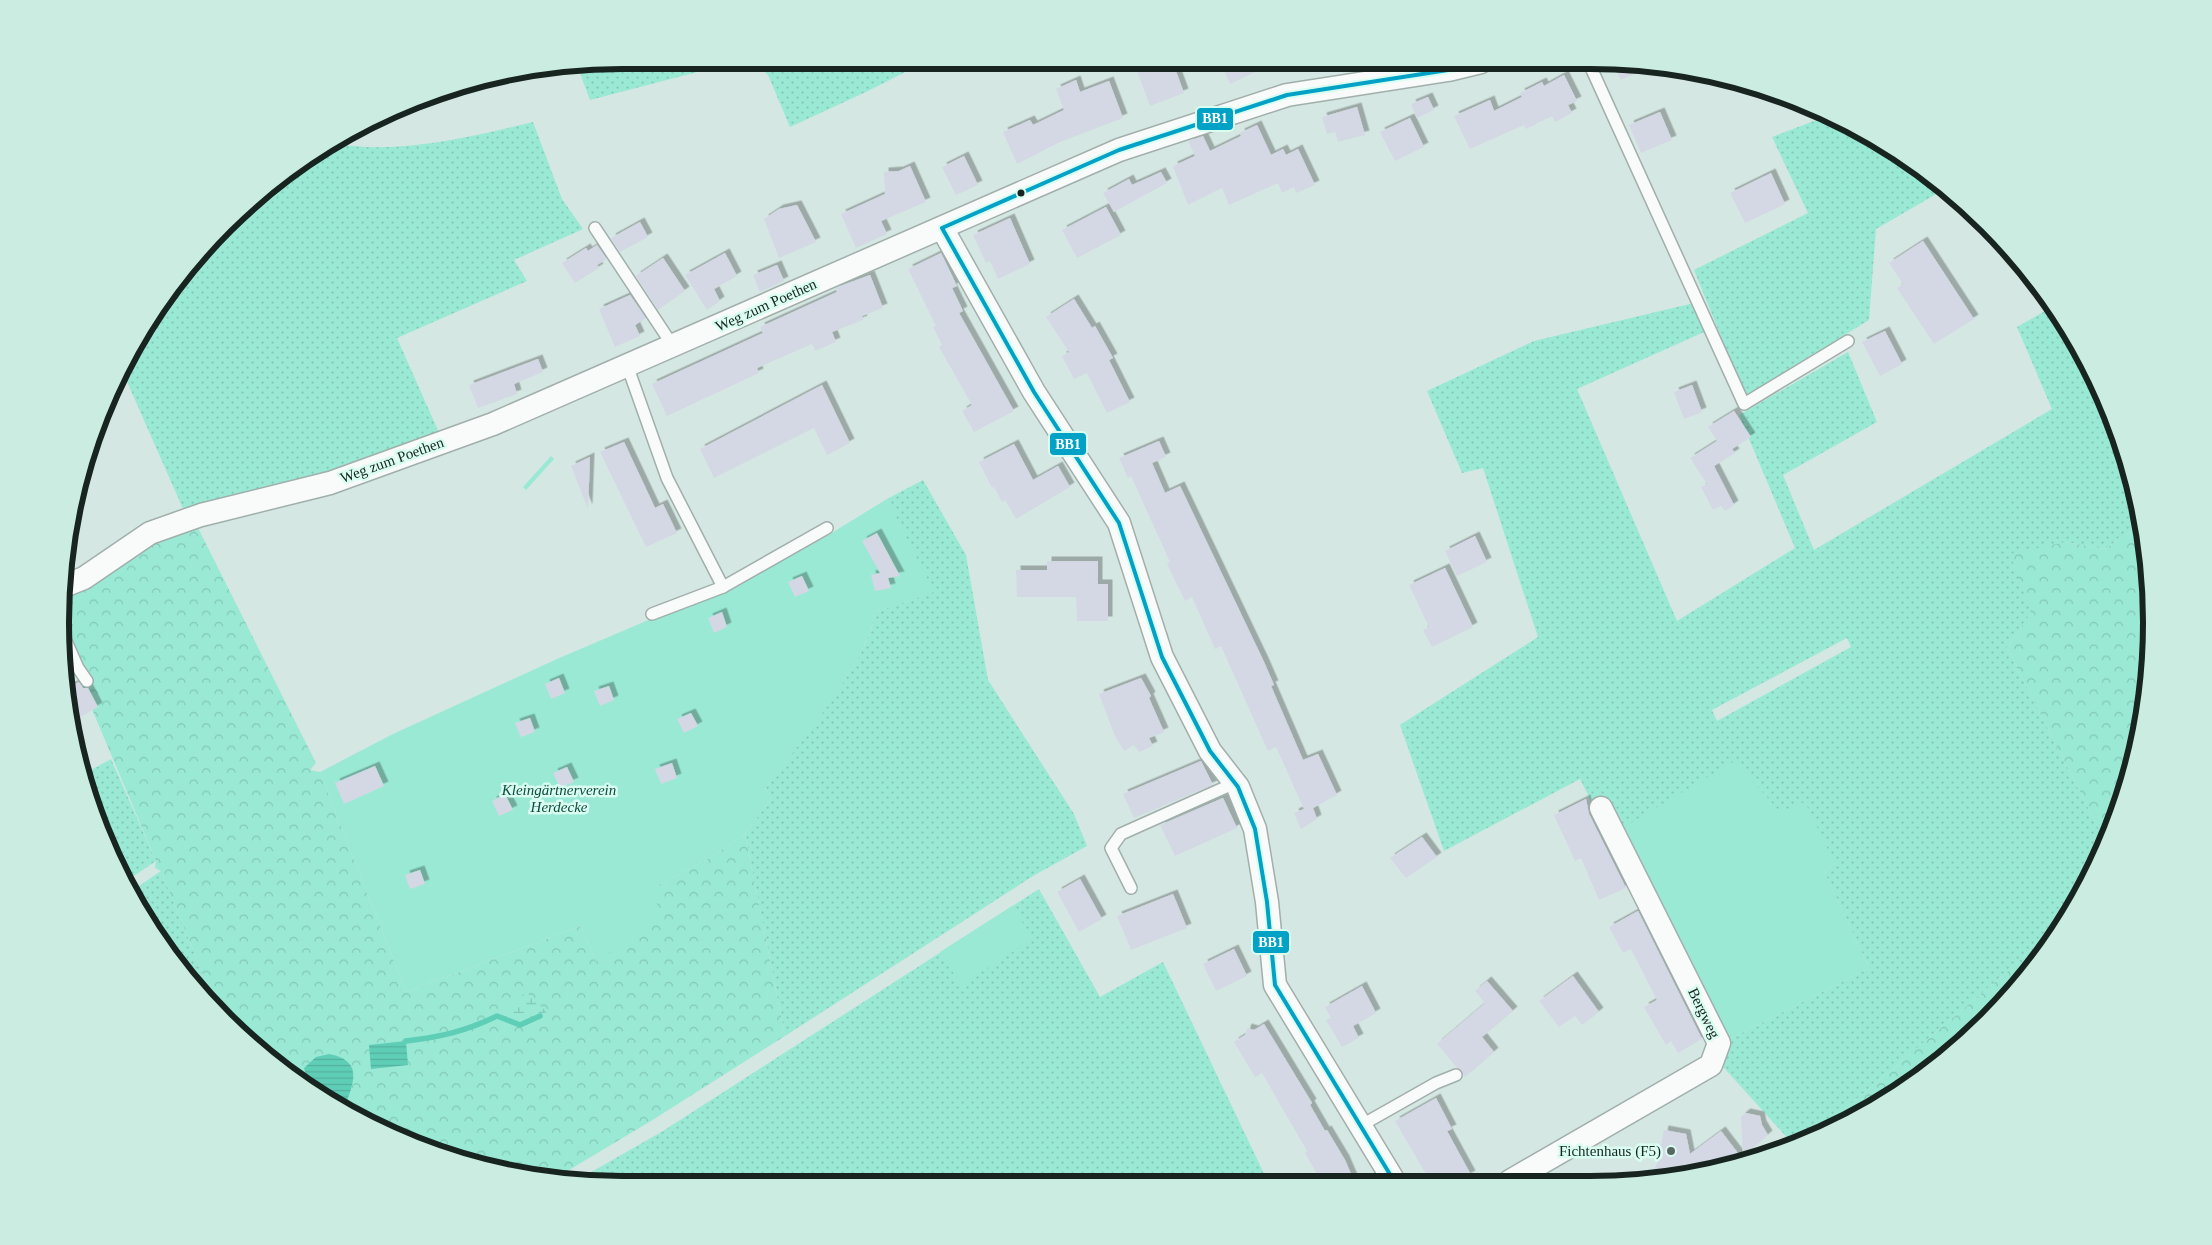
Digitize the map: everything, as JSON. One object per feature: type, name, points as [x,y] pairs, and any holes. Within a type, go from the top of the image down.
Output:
[{"type":"street","name":"Weg zum Poethen","points":[[70,584],[84,578],[150,534],[200,515],[330,483],[493,424],[1119,150],[1286,95],[1452,69]]},
{"type":"street","points":[[942,228],[1034,392],[1119,523],[1162,657],[1210,751],[1235,784],[1255,830],[1267,902],[1275,985],[1391,1176]]},
{"type":"street","name":"Bergweg","points":[[1519,1176],[1711,1066],[1717,1054],[1719,1043],[1601,808]]},
{"type":"lane","points":[[1592,69],[1744,404],[1848,342]]},
{"type":"lane","points":[[594,228],[673,346]]},
{"type":"lane","points":[[626,365],[667,478],[723,587]]},
{"type":"lane","points":[[652,614],[723,587],[828,528]]},
{"type":"lane","points":[[70,649],[87,682]]},
{"type":"lane","points":[[1131,888],[1111,848],[1121,834],[1235,784]]},
{"type":"lane","points":[[1360,1126],[1436,1083],[1456,1075]]},
{"type":"green space","points":[[709,69],[590,100],[579,71]]},
{"type":"green space","points":[[761,69],[911,69],[790,127],[768,75]]},
{"type":"green space","points":[[1819,119],[1866,143],[1897,162],[1939,193],[1876,229],[1869,320],[1745,396],[1694,270],[1808,213],[1772,137]]},
{"type":"green space","points":[[533,122],[562,199],[583,229],[514,260],[527,281],[397,338],[440,435],[325,475],[184,511],[126,379],[143,346],[183,285],[206,257],[257,206],[285,183],[344,144],[382,147],[407,146],[459,139]]},
{"type":"green space","points":[[1694,303],[1704,332],[1577,389],[1677,621],[1795,548],[1739,415],[1848,352],[1877,422],[1783,475],[1814,550],[2052,409],[2017,327],[2047,310],[2069,346],[2101,411],[2114,445],[2135,528],[2105,549],[2065,542],[2031,613],[2007,648],[2101,833],[2069,899],[2046,935],[2007,972],[1832,1120],[1788,1139],[1716,1059],[1726,1041],[1869,968],[1824,871],[1835,864],[1780,812],[1619,830],[1593,805],[1580,779],[1444,851],[1400,725],[1538,637],[1483,468],[1462,473],[1427,391],[1534,341]],"holes":[[[1847,638],[1851,647],[1717,721],[1712,710]]]},
{"type":"green space","points":[[551,456],[554,459],[526,490],[523,487]]},
{"type":"green space","points":[[923,480],[966,555],[988,680],[1074,814],[1087,846],[1033,876],[785,1036],[745,834],[771,799],[765,789],[829,703],[861,653],[871,630],[875,612],[933,592],[887,499]]},
{"type":"green space","name":"Kleingärtnerverein Herdecke","points":[[887,499],[934,592],[875,612],[871,631],[846,678],[765,789],[771,799],[745,834],[705,861],[652,888],[662,920],[596,961],[581,926],[406,992],[320,772],[393,734],[557,659],[679,607],[720,594],[830,534]]},
{"type":"green space","points":[[195,522],[316,763],[310,770],[320,772],[406,992],[581,926],[596,961],[652,888],[705,861],[745,834],[785,1036],[651,1121],[564,1173],[514,1166],[445,1147],[411,1134],[346,1102],[285,1062],[257,1039],[211,993],[161,871],[155,868],[156,861],[70,657],[70,589],[151,540]]},
{"type":"green space","points":[[2135,528],[2142,586],[2143,622],[2139,695],[2133,731],[2114,800],[2101,833],[2007,648],[2031,613],[2010,554],[2065,542],[2105,549]]},
{"type":"green space","points":[[111,759],[156,861],[132,878],[111,834],[89,771]]},
{"type":"green space","points":[[1735,761],[1780,812],[1805,802],[1835,864],[1824,871],[1869,968],[1726,1041],[1619,830]]},
{"type":"green space","points":[[161,871],[211,993],[183,960],[162,930],[137,887]]},
{"type":"green space","points":[[1039,889],[1100,997],[1163,962],[1265,1176],[586,1175],[663,1131]]},
{"type":"green space","points":[[1012,906],[1033,939],[961,985],[940,952]]},
{"type":"green space","points":[[2046,935],[2006,988],[1955,1039],[1897,1083],[1832,1120],[2007,972]]},
{"type":"green space","points":[[526,992],[547,1012],[520,1025],[497,1016]]},
{"type":"shaded area","points":[[406,1041],[408,1065],[371,1069],[369,1045]]},
{"type":"shaded area","points":[[329,1054],[339,1057],[351,1066],[353,1071],[352,1086],[346,1102],[307,1077],[304,1068],[316,1057]]},
{"type":"building","points":[[1142,69],[1175,69],[1184,93],[1150,106],[1137,71]]},
{"type":"building","points":[[1224,69],[1262,69],[1230,84]]},
{"type":"building","points":[[1616,70],[1640,71],[1621,80]]},
{"type":"building","points":[[1564,75],[1577,101],[1568,105],[1572,113],[1555,122],[1552,116],[1526,129],[1524,125],[1470,149],[1454,116],[1490,100],[1494,111],[1522,97],[1520,93],[1542,82],[1544,86]]},
{"type":"building","points":[[1076,80],[1080,92],[1109,81],[1123,118],[1060,142],[1017,164],[1003,132],[1030,120],[1033,125],[1064,110],[1056,89]]},
{"type":"building","points":[[1428,97],[1434,110],[1417,118],[1411,104]]},
{"type":"building","points":[[1357,107],[1365,135],[1338,142],[1335,132],[1327,134],[1322,117]]},
{"type":"building","points":[[1660,112],[1672,140],[1641,153],[1629,125]]},
{"type":"building","points":[[1410,118],[1424,147],[1395,161],[1380,132]]},
{"type":"building","points":[[1257,125],[1271,155],[1283,149],[1286,155],[1298,149],[1315,185],[1296,193],[1294,187],[1282,193],[1278,183],[1229,205],[1222,188],[1188,205],[1173,166],[1195,156],[1188,141],[1203,136],[1210,151],[1241,136],[1240,133]]},
{"type":"building","points":[[964,156],[978,185],[956,195],[942,167]]},
{"type":"building","points":[[910,166],[926,202],[881,221],[887,234],[856,248],[841,214],[885,194],[884,172],[899,171]]},
{"type":"building","points":[[1161,172],[1167,183],[1114,212],[1103,193],[1129,179],[1132,185]]},
{"type":"building","points":[[1771,173],[1785,204],[1745,223],[1730,193]]},
{"type":"building","points":[[797,205],[816,242],[779,258],[764,219],[779,209]]},
{"type":"building","points":[[1106,207],[1121,235],[1077,258],[1062,230]]},
{"type":"building","points":[[1010,218],[1030,264],[998,279],[990,261],[986,263],[973,235]]},
{"type":"building","points":[[640,222],[648,237],[620,252],[611,238]]},
{"type":"building","points":[[1923,241],[1974,319],[1934,344],[1897,288],[1903,284],[1889,263]]},
{"type":"building","points":[[597,245],[607,259],[597,265],[599,268],[575,283],[562,263],[586,248],[588,251]]},
{"type":"building","points":[[725,253],[737,276],[714,289],[720,301],[707,310],[685,275]]},
{"type":"building","points":[[941,253],[957,286],[952,288],[963,311],[959,313],[1014,411],[974,432],[962,411],[972,405],[939,347],[942,345],[933,327],[936,326],[908,269]]},
{"type":"building","points":[[663,258],[685,291],[658,310],[636,276]]},
{"type":"building","points":[[777,265],[784,281],[760,292],[753,275]]},
{"type":"building","points":[[870,275],[883,308],[862,316],[863,320],[832,332],[836,342],[815,351],[812,344],[757,368],[759,373],[667,416],[652,384],[763,333],[760,327],[837,292],[835,288]]},
{"type":"building","points":[[630,295],[646,318],[635,325],[640,336],[615,347],[599,309]]},
{"type":"building","points":[[1074,299],[1092,328],[1095,326],[1113,358],[1109,360],[1130,402],[1107,413],[1087,373],[1074,379],[1062,356],[1069,352],[1046,317]]},
{"type":"building","points":[[1885,331],[1902,364],[1880,376],[1862,342]]},
{"type":"building","points":[[538,359],[543,372],[514,384],[517,394],[478,408],[469,385]]},
{"type":"building","points":[[822,385],[850,443],[827,455],[814,428],[714,478],[700,449]]},
{"type":"building","points":[[1692,385],[1702,412],[1684,419],[1674,392]]},
{"type":"building","points":[[1734,411],[1751,437],[1732,449],[1735,453],[1714,466],[1734,505],[1725,511],[1721,506],[1713,510],[1701,487],[1707,484],[1690,458],[1717,441],[1708,427]]},
{"type":"building","points":[[1159,441],[1166,457],[1152,463],[1165,493],[1180,486],[1264,662],[1274,685],[1271,686],[1303,760],[1318,754],[1337,795],[1313,808],[1317,819],[1301,829],[1294,813],[1304,809],[1276,747],[1268,751],[1221,646],[1215,649],[1192,597],[1185,601],[1167,564],[1170,562],[1131,476],[1128,478],[1119,458]]},
{"type":"building","points":[[624,442],[655,508],[663,504],[677,533],[646,547],[600,452]]},
{"type":"building","points":[[1014,444],[1033,480],[1058,466],[1070,487],[1016,519],[1005,500],[1002,502],[994,487],[992,488],[979,462]]},
{"type":"building","points":[[590,457],[588,509],[571,466]]},
{"type":"building","points":[[877,533],[900,576],[888,578],[891,588],[875,591],[871,575],[880,573],[862,541]]},
{"type":"building","points":[[1475,536],[1487,562],[1457,576],[1445,551]]},
{"type":"building","points":[[1047,561],[1098,561],[1098,584],[1108,584],[1108,621],[1077,621],[1076,597],[1017,597],[1016,570],[1047,570]]},
{"type":"building","points":[[1445,568],[1473,627],[1432,647],[1423,630],[1429,627],[1409,585]]},
{"type":"building","points":[[802,576],[809,591],[795,597],[788,582]]},
{"type":"building","points":[[722,612],[727,627],[714,633],[708,618]]},
{"type":"building","points":[[559,678],[565,693],[551,699],[545,684]]},
{"type":"building","points":[[1141,678],[1151,696],[1149,698],[1164,732],[1149,738],[1153,746],[1139,752],[1134,745],[1124,751],[1115,736],[1099,694]]},
{"type":"building","points":[[79,682],[83,688],[88,688],[98,707],[77,719],[73,695],[72,685]]},
{"type":"building","points":[[609,686],[614,700],[600,706],[594,691]]},
{"type":"building","points":[[691,713],[698,726],[684,733],[677,719]]},
{"type":"building","points":[[530,718],[535,732],[521,737],[515,723]]},
{"type":"building","points":[[1201,761],[1213,785],[1134,818],[1123,794]]},
{"type":"building","points":[[672,763],[677,778],[661,784],[655,769]]},
{"type":"building","points":[[375,766],[384,786],[344,804],[335,783]]},
{"type":"building","points":[[567,767],[574,782],[560,788],[553,773]]},
{"type":"building","points":[[505,794],[513,810],[499,816],[492,801]]},
{"type":"building","points":[[1223,798],[1237,828],[1175,856],[1160,825]]},
{"type":"building","points":[[1586,799],[1589,814],[1626,888],[1599,900],[1581,858],[1575,861],[1554,815]]},
{"type":"building","points":[[1422,837],[1437,857],[1406,878],[1390,858]]},
{"type":"building","points":[[420,870],[425,884],[410,889],[405,875]]},
{"type":"building","points":[[1080,879],[1102,919],[1079,932],[1057,892]]},
{"type":"building","points":[[1173,894],[1187,928],[1131,950],[1117,916]]},
{"type":"building","points":[[1638,911],[1702,1039],[1678,1053],[1671,1041],[1666,1045],[1644,1007],[1657,1000],[1631,949],[1623,953],[1609,927]]},
{"type":"building","points":[[1234,949],[1247,976],[1216,991],[1203,964]]},
{"type":"building","points":[[1573,976],[1599,1012],[1582,1025],[1575,1016],[1559,1027],[1539,1001]]},
{"type":"building","points":[[1487,981],[1513,1011],[1482,1037],[1494,1052],[1465,1077],[1437,1044],[1485,1003],[1475,991]]},
{"type":"building","points":[[1362,986],[1376,1013],[1353,1026],[1359,1038],[1342,1047],[1326,1020],[1331,1018],[1325,1007]]},
{"type":"building","points":[[1264,1024],[1312,1103],[1310,1105],[1325,1131],[1327,1130],[1345,1160],[1352,1176],[1318,1176],[1305,1153],[1307,1151],[1262,1073],[1255,1077],[1234,1042],[1245,1035],[1247,1028],[1254,1030]]},
{"type":"building","points":[[1436,1098],[1452,1129],[1447,1131],[1471,1175],[1427,1176],[1395,1121]]},
{"type":"building","points":[[1746,1113],[1760,1116],[1762,1125],[1768,1135],[1743,1154],[1741,1117]]},
{"type":"building","points":[[1664,1130],[1686,1134],[1690,1154],[1721,1131],[1739,1155],[1698,1166],[1652,1173],[1658,1161]]},
{"type":"waterway","points":[[406,1041],[453,1033],[497,1016],[520,1025],[540,1016]]},
{"type":"transit line","name":"BB1","points":[[1391,1176],[1275,985],[1267,902],[1255,829],[1238,787],[1210,751],[1162,657],[1119,523],[1034,392],[942,228],[1119,150],[1287,95],[1452,69]]},
{"type":"place","name":"Fichtenhaus (F5)","points":[[1671,1151]]}]
